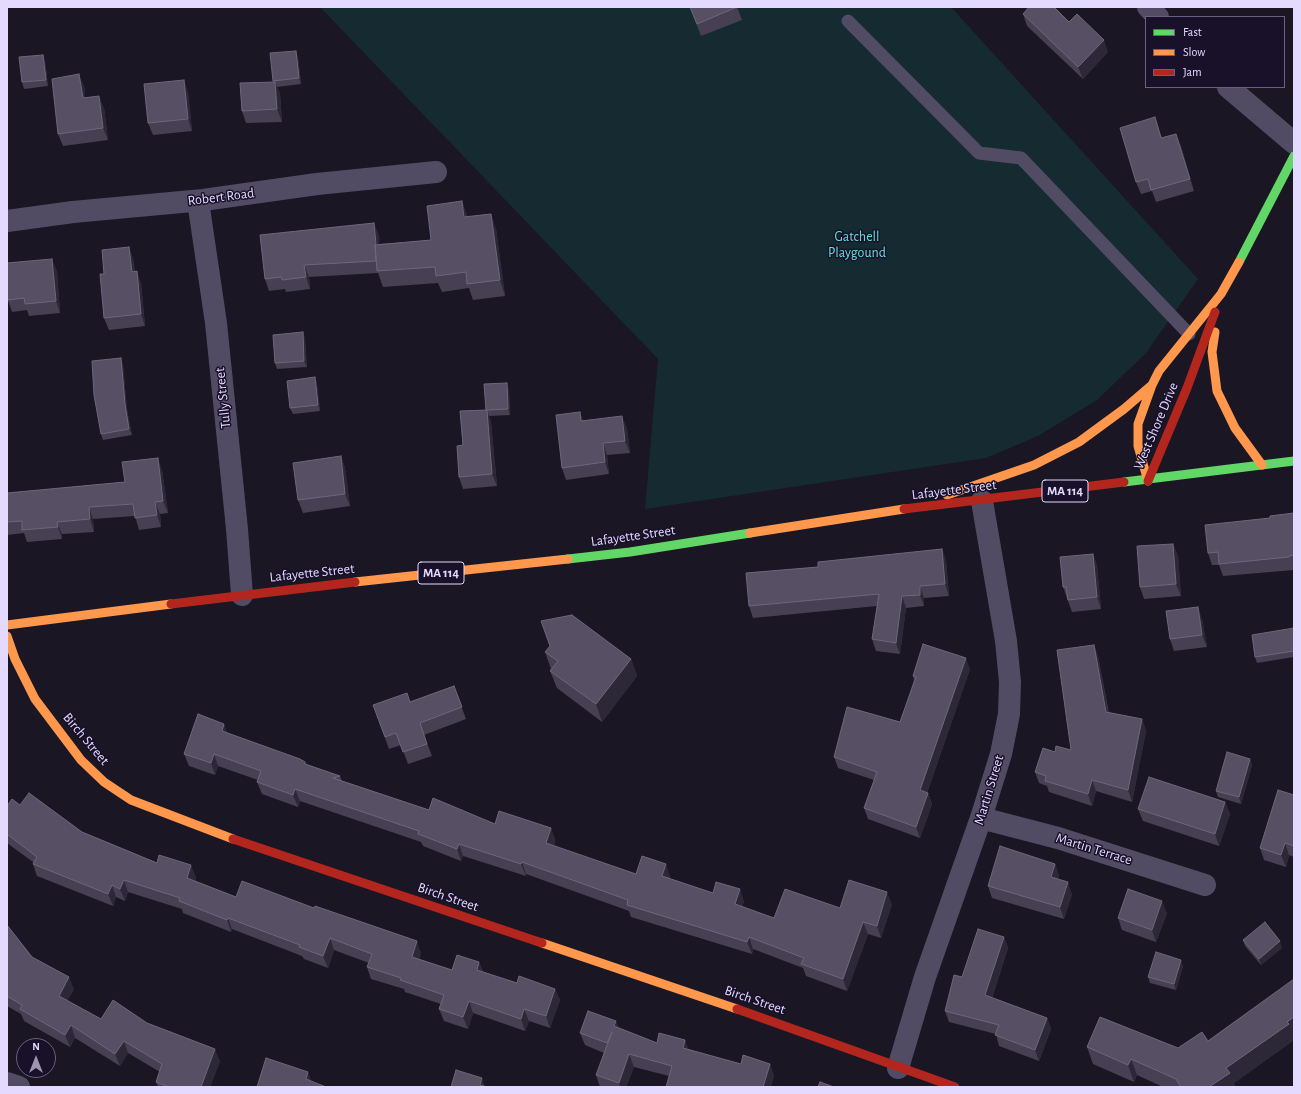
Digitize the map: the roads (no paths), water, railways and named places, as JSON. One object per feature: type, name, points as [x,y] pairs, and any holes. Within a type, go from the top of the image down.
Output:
[{"type":"main road","name":"West Shore Drive","points":[[1148,480],[1187,388],[1221,294],[1259,225],[1294,156]]},
{"type":"main road","name":"West Shore Drive","points":[[1148,480],[1138,446],[1138,424],[1152,385],[1159,371],[1221,294]]},
{"type":"main road","points":[[1221,294],[1212,352],[1217,391],[1235,428],[1262,465]]},
{"type":"main road","points":[[900,510],[1034,465],[1079,442],[1124,409],[1152,385]]},
{"type":"main road","name":"Lafayette Street","points":[[7,625],[242,595],[630,552],[900,510],[1294,461]]},
{"type":"main road","name":"Birch Street","points":[[7,636],[15,659],[35,699],[57,729],[81,760],[104,782],[131,800],[215,833],[689,992],[813,1035],[898,1068],[955,1087]]},
{"type":"street","points":[[1148,7],[1157,16]]},
{"type":"street","points":[[1229,88],[1294,143]]},
{"type":"street","name":"Robert Road","points":[[7,221],[73,212],[198,201],[317,184],[436,172]]},
{"type":"street","name":"Tully Street","points":[[198,201],[216,323],[237,529],[242,595]]},
{"type":"street","name":"Martin Street","points":[[898,1068],[925,977],[981,818],[1001,754],[1008,714],[1010,682],[1006,642],[982,501]]},
{"type":"street","name":"Martin Terrace","points":[[981,818],[1058,838],[1204,884]]},
{"type":"street","points":[[7,1083],[19,1087]]},
{"type":"lane","points":[[848,21],[979,153],[1021,158],[1189,334]]},
{"type":"park label","name":"Gatchell Playgound","points":[[857,246]]}]
